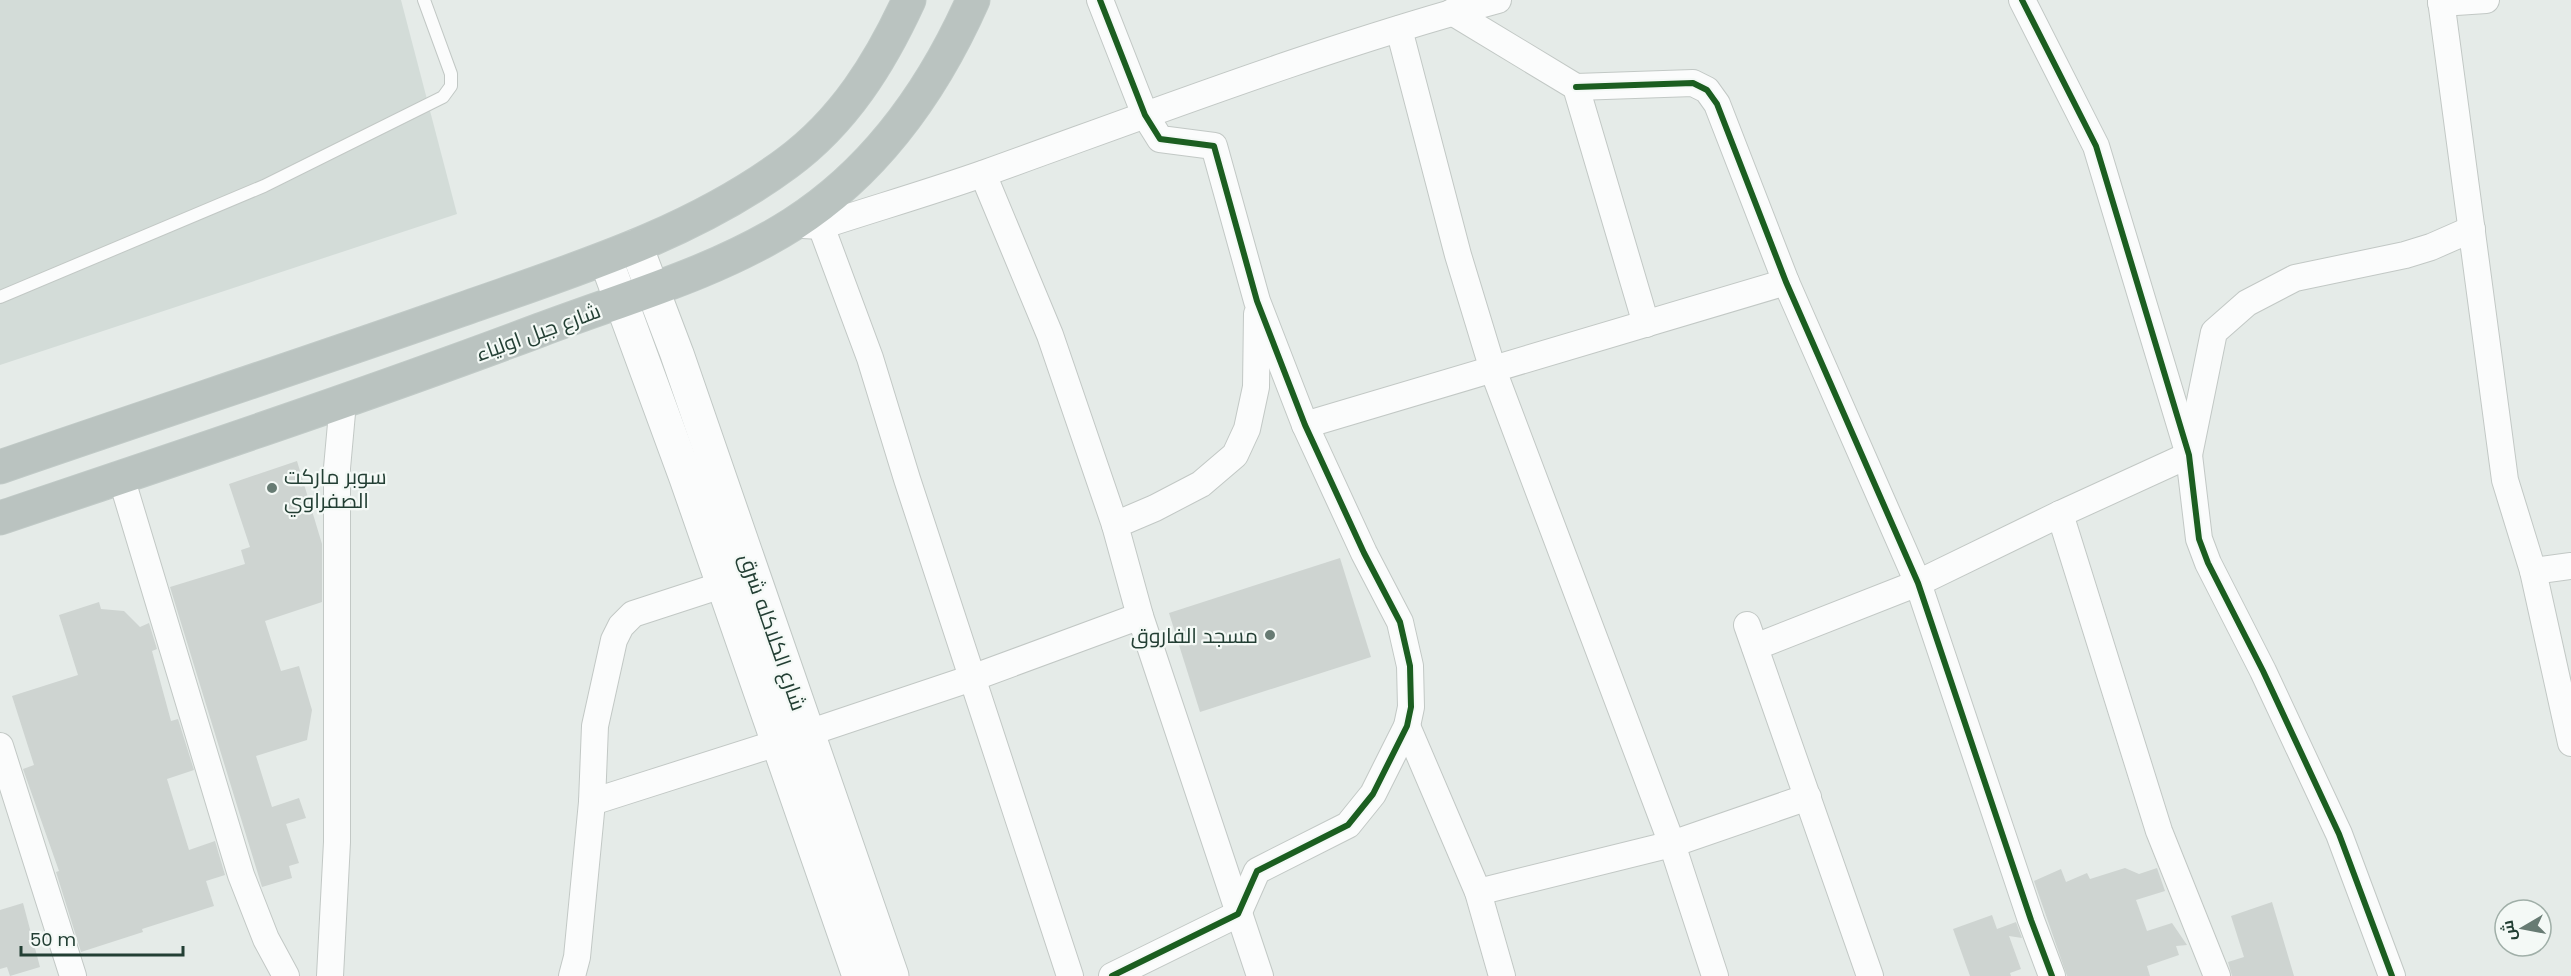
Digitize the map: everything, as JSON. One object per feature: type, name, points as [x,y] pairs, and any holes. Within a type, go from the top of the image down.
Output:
[{"type":"highway","points":[[0,466],[606,260],[709,211],[751,188],[809,145],[830,125],[863,85],[887,47],[909,0]]},
{"type":"highway","name":"شارع جبل اولياء","points":[[0,518],[343,402],[621,302],[807,225],[823,201],[870,160],[906,120],[938,72],[973,0]]},
{"type":"street","points":[[1100,0],[1145,115],[1160,139],[1214,146],[1257,301],[1305,425],[1364,554],[1400,622],[1410,666],[1411,707],[1407,726],[1372,794],[1348,825],[1257,871],[1238,914],[1113,976]]},
{"type":"street","points":[[1070,976],[906,479],[870,358],[807,225],[983,174],[1145,115],[1399,29],[1498,0]]},
{"type":"street","points":[[2022,0],[2096,146],[2189,455],[2199,539],[2208,563],[2264,671],[2339,834],[2392,976]]},
{"type":"street","points":[[2486,0],[2441,2],[2505,480],[2533,571],[2571,743]]},
{"type":"street","points":[[1452,12],[1576,87],[1693,83],[1707,90],[1717,104],[1786,282],[1918,583],[2031,920],[2052,976]]},
{"type":"street","points":[[1399,29],[1458,255],[1493,370],[1672,844],[1715,976]]},
{"type":"street","points":[[1576,87],[1646,324]]},
{"type":"street","points":[[983,174],[1050,335],[1114,525],[1140,616],[1260,976]]},
{"type":"street","points":[[2189,455],[2214,332],[2247,303],[2295,278],[2405,255],[2431,247],[2472,229]]},
{"type":"street","name":"شارع الكلاكله شرق","points":[[636,246],[677,354],[892,976]]},
{"type":"street","name":"شارع الكلاكله شرق","points":[[606,260],[686,478],[859,976]]},
{"type":"street","points":[[1305,425],[1786,282]]},
{"type":"street","points":[[1114,525],[1155,508],[1201,484],[1235,454],[1247,429],[1256,387],[1257,301]]},
{"type":"street","points":[[330,976],[337,842],[337,468],[343,402]]},
{"type":"street","points":[[1870,976],[1751,636],[1918,583],[2189,455]]},
{"type":"street","points":[[121,477],[241,875],[266,939],[286,976]]},
{"type":"street","points":[[2060,514],[2159,831],[2217,976]]},
{"type":"street","points":[[2533,571],[2571,566]]},
{"type":"street","points":[[572,976],[577,957],[592,802],[595,726],[614,640],[621,626],[633,614],[722,585]]},
{"type":"street","points":[[808,732],[972,678],[1140,616]]},
{"type":"street","points":[[1407,726],[1478,892],[1502,976]]},
{"type":"street","points":[[592,802],[777,743]]},
{"type":"street","points":[[0,746],[73,976]]},
{"type":"street","points":[[1478,892],[1672,844],[1808,797]]},
{"type":"lane","points":[[0,297],[264,186],[443,97],[451,86],[451,74],[424,0]]},
{"type":"shaded area","points":[[0,0],[401,0],[457,214],[0,365]]},
{"type":"building","points":[[297,461],[322,544],[322,602],[265,621],[281,671],[299,666],[312,710],[307,740],[256,756],[272,807],[299,798],[306,818],[286,824],[299,863],[289,866],[292,878],[262,887],[170,587],[245,564],[241,550],[250,547],[229,484]]},
{"type":"building","name":"مسجد الفاروق","points":[[1340,558],[1371,657],[1200,712],[1169,613]]},
{"type":"building","points":[[99,602],[101,609],[124,611],[140,627],[149,623],[157,649],[152,651],[171,721],[178,719],[194,770],[167,779],[189,850],[215,841],[225,875],[206,881],[214,906],[81,952],[56,872],[59,871],[23,769],[34,765],[12,696],[78,675],[59,615]]},
{"type":"building","points":[[2125,868],[2139,874],[2157,868],[2165,891],[2136,900],[2147,931],[2172,923],[2187,945],[2176,946],[2179,955],[2147,966],[2150,976],[2067,976],[2034,881],[2061,869],[2066,882],[2087,873],[2090,879]]},
{"type":"building","points":[[2272,902],[2294,976],[2232,976],[2228,962],[2244,957],[2231,916]]},
{"type":"building","points":[[23,903],[40,967],[10,976],[7,967],[0,969],[0,910]]},
{"type":"building","points":[[1992,915],[1997,929],[2016,922],[2022,938],[2009,936],[2021,969],[2010,973],[2011,976],[1970,976],[1953,929]]},
{"type":"cycle path","points":[[1100,0],[1145,115],[1160,139],[1214,146],[1257,301],[1305,425],[1364,553],[1400,622],[1410,666],[1411,707],[1407,726],[1373,794],[1348,825],[1257,871],[1238,914],[1112,976]]},
{"type":"cycle path","points":[[2022,0],[2096,146],[2189,455],[2199,539],[2208,563],[2263,671],[2339,834],[2392,976]]},
{"type":"cycle path","points":[[1576,87],[1693,83],[1707,90],[1717,104],[1786,282],[1918,583],[2031,920],[2052,976]]},
{"type":"place","name":"سوبر ماركت الصفراوي","points":[[272,488]]},
{"type":"place","name":"مسجد الفاروق","points":[[1270,635]]}]
